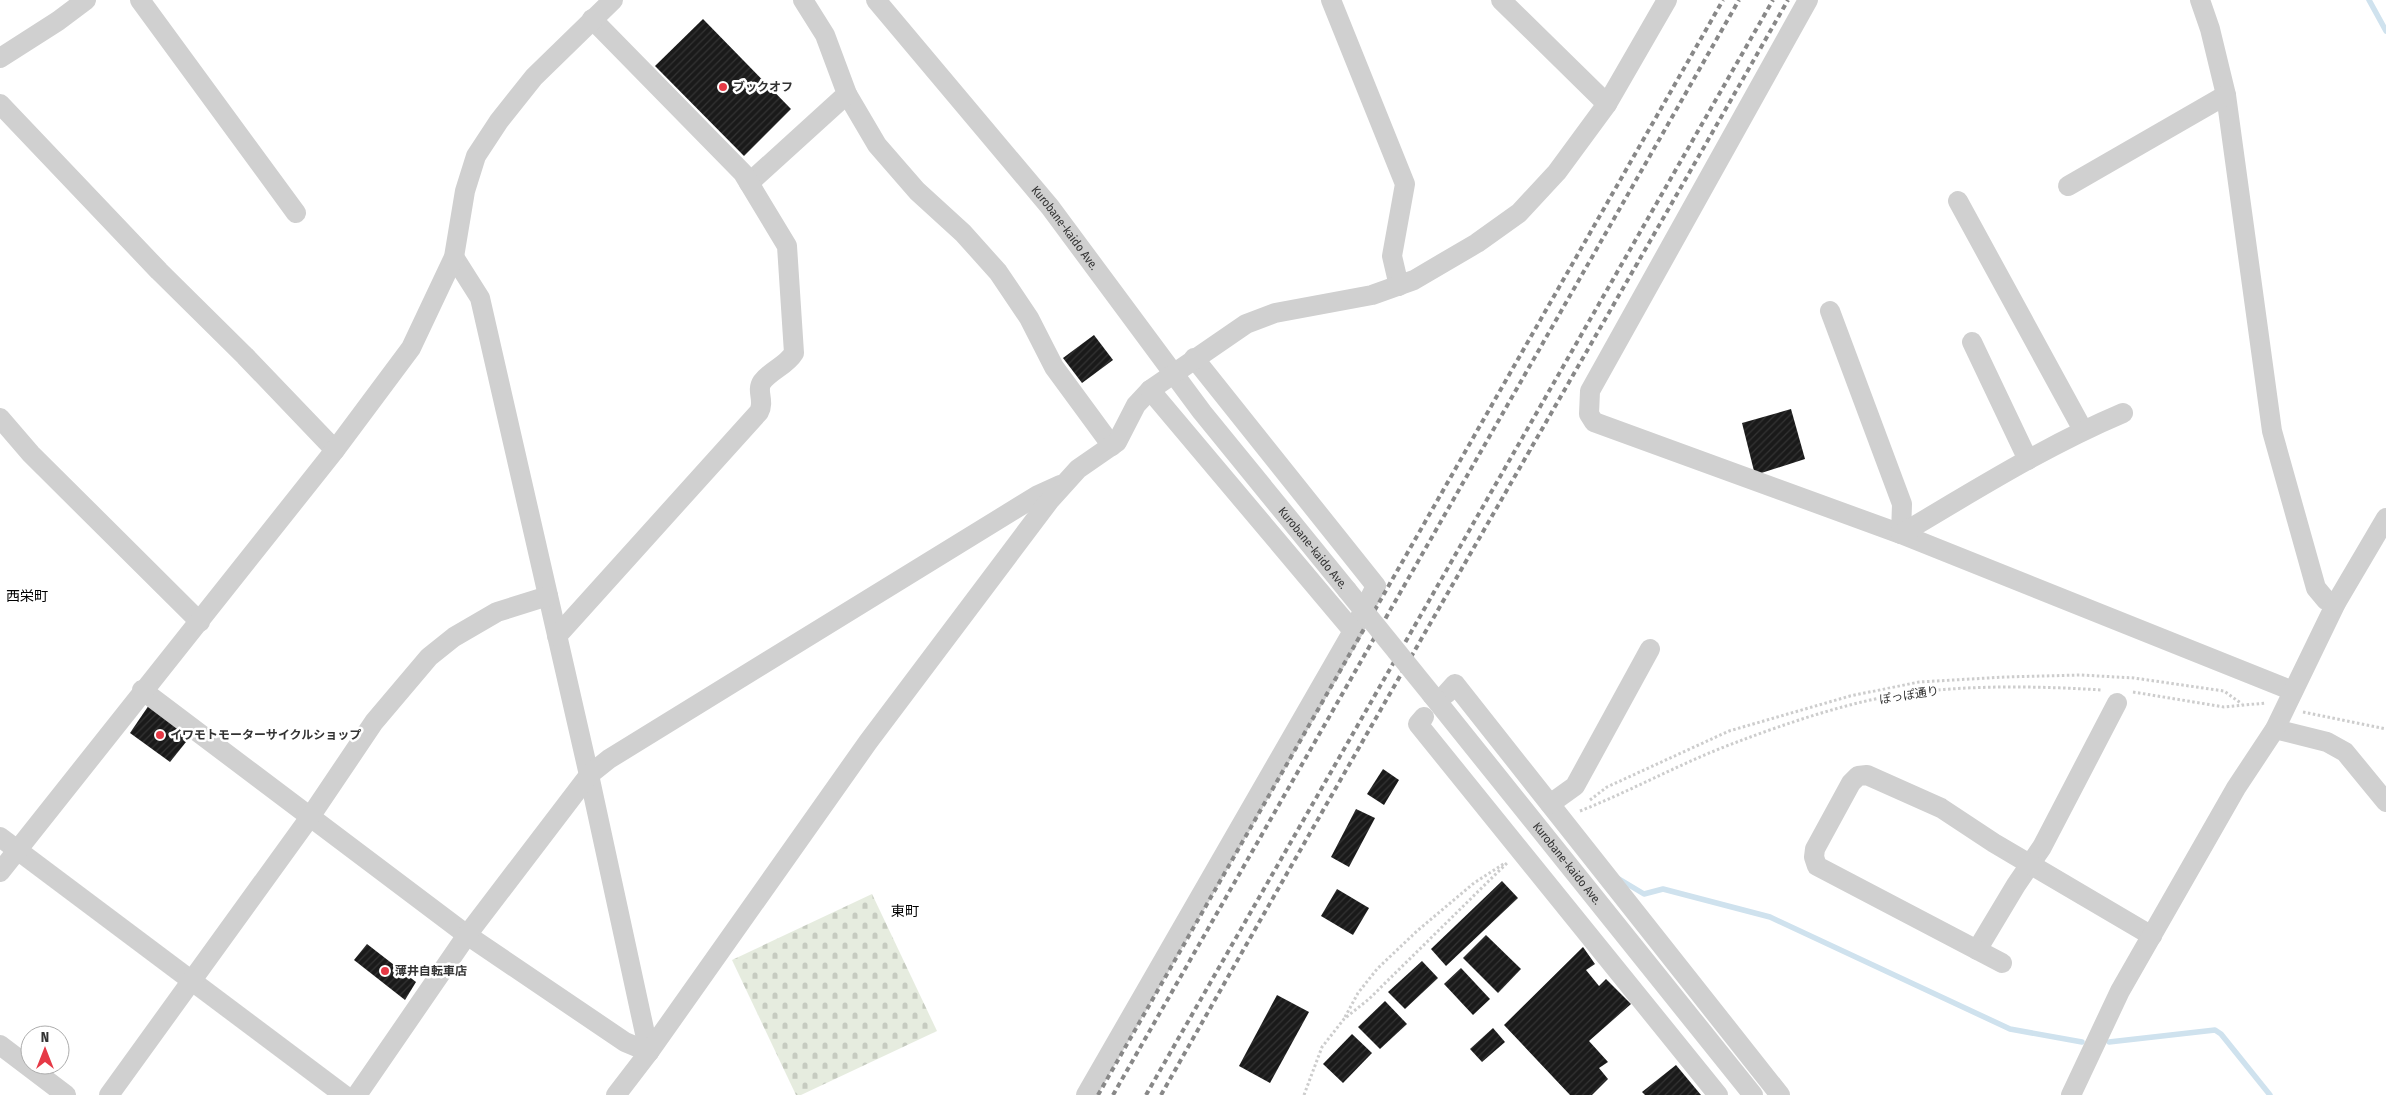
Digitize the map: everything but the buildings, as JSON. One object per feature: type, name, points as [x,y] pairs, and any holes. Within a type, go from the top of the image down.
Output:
[{"type":"street","points":[[0,58],[58,21],[86,0]]},
{"type":"street","points":[[140,0],[296,213]]},
{"type":"street","points":[[0,872],[16,849],[142,690],[200,622],[335,450],[411,348],[454,256],[465,192],[476,156],[499,121],[534,78],[592,18],[613,0]]},
{"type":"street","points":[[804,0],[826,35],[847,94],[877,145],[917,190],[963,233],[998,272],[1029,318],[1054,367],[1112,446]]},
{"type":"street","name":"Kurobane-kaido Ave.","points":[[876,0],[1050,207],[1172,372],[1347,590],[1439,694],[1753,1095]]},
{"type":"street","points":[[1331,0],[1405,184],[1392,256],[1399,286]]},
{"type":"street","points":[[1501,0],[1607,104]]},
{"type":"street","points":[[616,1095],[649,1052],[868,742],[1064,483],[1078,469],[1112,446],[1136,405],[1150,390],[1172,372],[1246,324],[1275,313],[1372,295],[1414,280],[1477,243],[1519,213],[1557,172],[1607,104],[1667,0]]},
{"type":"street","points":[[1808,0],[1590,391],[1589,414],[1594,422],[1901,534],[2293,691]]},
{"type":"street","points":[[2200,0],[2210,29],[2226,96],[2272,431],[2316,588],[2326,600],[2336,603]]},
{"type":"street","points":[[557,636],[759,412],[763,405],[760,389],[763,382],[789,362],[794,353],[787,246],[743,173],[592,18]]},
{"type":"street","points":[[749,183],[847,94]]},
{"type":"street","points":[[2068,186],[2226,96]]},
{"type":"street","points":[[0,104],[159,271],[245,356],[335,450]]},
{"type":"street","points":[[1958,200],[2083,430]]},
{"type":"street","points":[[454,256],[480,298],[589,775],[649,1052]]},
{"type":"street","points":[[1830,311],[1902,504],[1901,534]]},
{"type":"street","points":[[1972,342],[2028,460]]},
{"type":"street","points":[[1086,1095],[1353,631],[1376,586],[1194,358]]},
{"type":"street","points":[[1150,390],[1353,631]]},
{"type":"street","points":[[1901,534],[2083,430],[2123,413]]},
{"type":"street","points":[[0,418],[31,454],[200,622]]},
{"type":"street","points":[[357,1095],[467,935],[589,775],[609,759],[913,571],[1038,495],[1064,483]]},
{"type":"street","points":[[2071,1095],[2120,991],[2236,788],[2275,729],[2336,603],[2383,522]]},
{"type":"street","points":[[109,1095],[190,980],[310,817],[374,722],[428,657],[454,637],[497,612],[548,596]]},
{"type":"street","points":[[1550,804],[1575,786],[1650,649]]},
{"type":"street","points":[[1439,694],[1455,684],[1780,1095]]},
{"type":"street","points":[[142,690],[467,935],[625,1042],[649,1052]]},
{"type":"street","points":[[1977,950],[2042,847],[2118,695]]},
{"type":"street","points":[[1424,717],[1418,724],[1718,1095]]},
{"type":"street","points":[[2275,729],[2327,742],[2345,752],[2386,802]]},
{"type":"street","points":[[2002,963],[1817,866],[1814,857],[1815,849],[1851,783],[1858,776],[1867,776],[1941,808],[2030,864],[2152,936]]},
{"type":"street","points":[[0,837],[344,1095]]},
{"type":"street","points":[[0,1045],[66,1095]]},
{"type":"path","name":"ぽっぽ通り","points":[[2242,704],[2224,691],[2120,677],[2005,677],[1919,682],[1850,696],[1729,731],[1607,787],[1571,815],[1735,743],[1840,708],[1906,694],[1949,689],[2004,688],[2118,695],[2224,706],[2267,703]]},
{"type":"path","points":[[2306,713],[2386,729]]},
{"type":"path","points":[[1304,1095],[1322,1047],[1344,1019],[1358,993],[1377,969],[1417,931],[1474,883],[1511,859],[1369,999],[1344,1019]]},
{"type":"green space","points":[[872,894],[937,1031],[801,1095],[796,1095],[732,960]]},
{"type":"waterway","points":[[2369,0],[2386,31]]},
{"type":"waterway","points":[[1619,879],[1644,894],[1663,889],[1770,917],[2010,1029],[2082,1042]]},
{"type":"waterway","points":[[2109,1042],[2215,1030],[2221,1034],[2270,1095]]},
{"type":"railway","points":[[1098,1095],[1723,0]]},
{"type":"railway","points":[[1113,1095],[1739,0]]},
{"type":"railway","points":[[1146,1095],[1773,0]]},
{"type":"railway","points":[[1161,1095],[1788,0]]},
{"type":"place","name":"ブックオフ","points":[[723,87]]},
{"type":"place","name":"イワモトモーターサイクルショップ","points":[[160,735]]},
{"type":"place","name":"薄井自転車店","points":[[385,971]]},
{"type":"district","name":"西栄町","points":[[27,596]]},
{"type":"district","name":"東町","points":[[905,911]]}]
